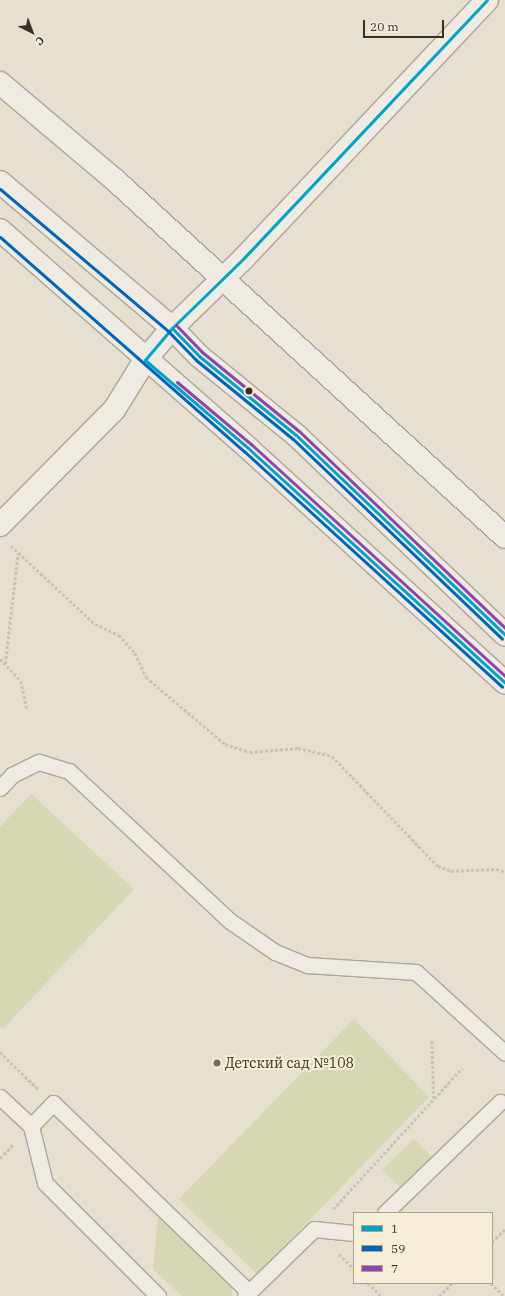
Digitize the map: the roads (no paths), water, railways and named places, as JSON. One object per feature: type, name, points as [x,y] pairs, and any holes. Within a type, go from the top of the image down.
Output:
[{"type":"street","points":[[0,525],[114,410],[145,360],[172,328],[221,280],[487,0]]},
{"type":"street","points":[[0,83],[116,181],[221,280],[248,301],[505,537]]},
{"type":"street","points":[[0,182],[172,328],[199,356],[296,435],[505,634]]},
{"type":"street","points":[[0,230],[174,386],[248,448],[505,683]]},
{"type":"lane","points":[[0,788],[12,776],[39,762],[69,771],[230,921],[275,952],[307,964],[416,972],[505,1053]]},
{"type":"lane","points":[[0,1097],[31,1126],[46,1183],[158,1296]]},
{"type":"lane","points":[[386,1212],[500,1102]]},
{"type":"lane","points":[[31,1126],[53,1103],[247,1294],[314,1229],[353,1233]]},
{"type":"place","name":"Детский сад №108","points":[[217,1063]]}]
